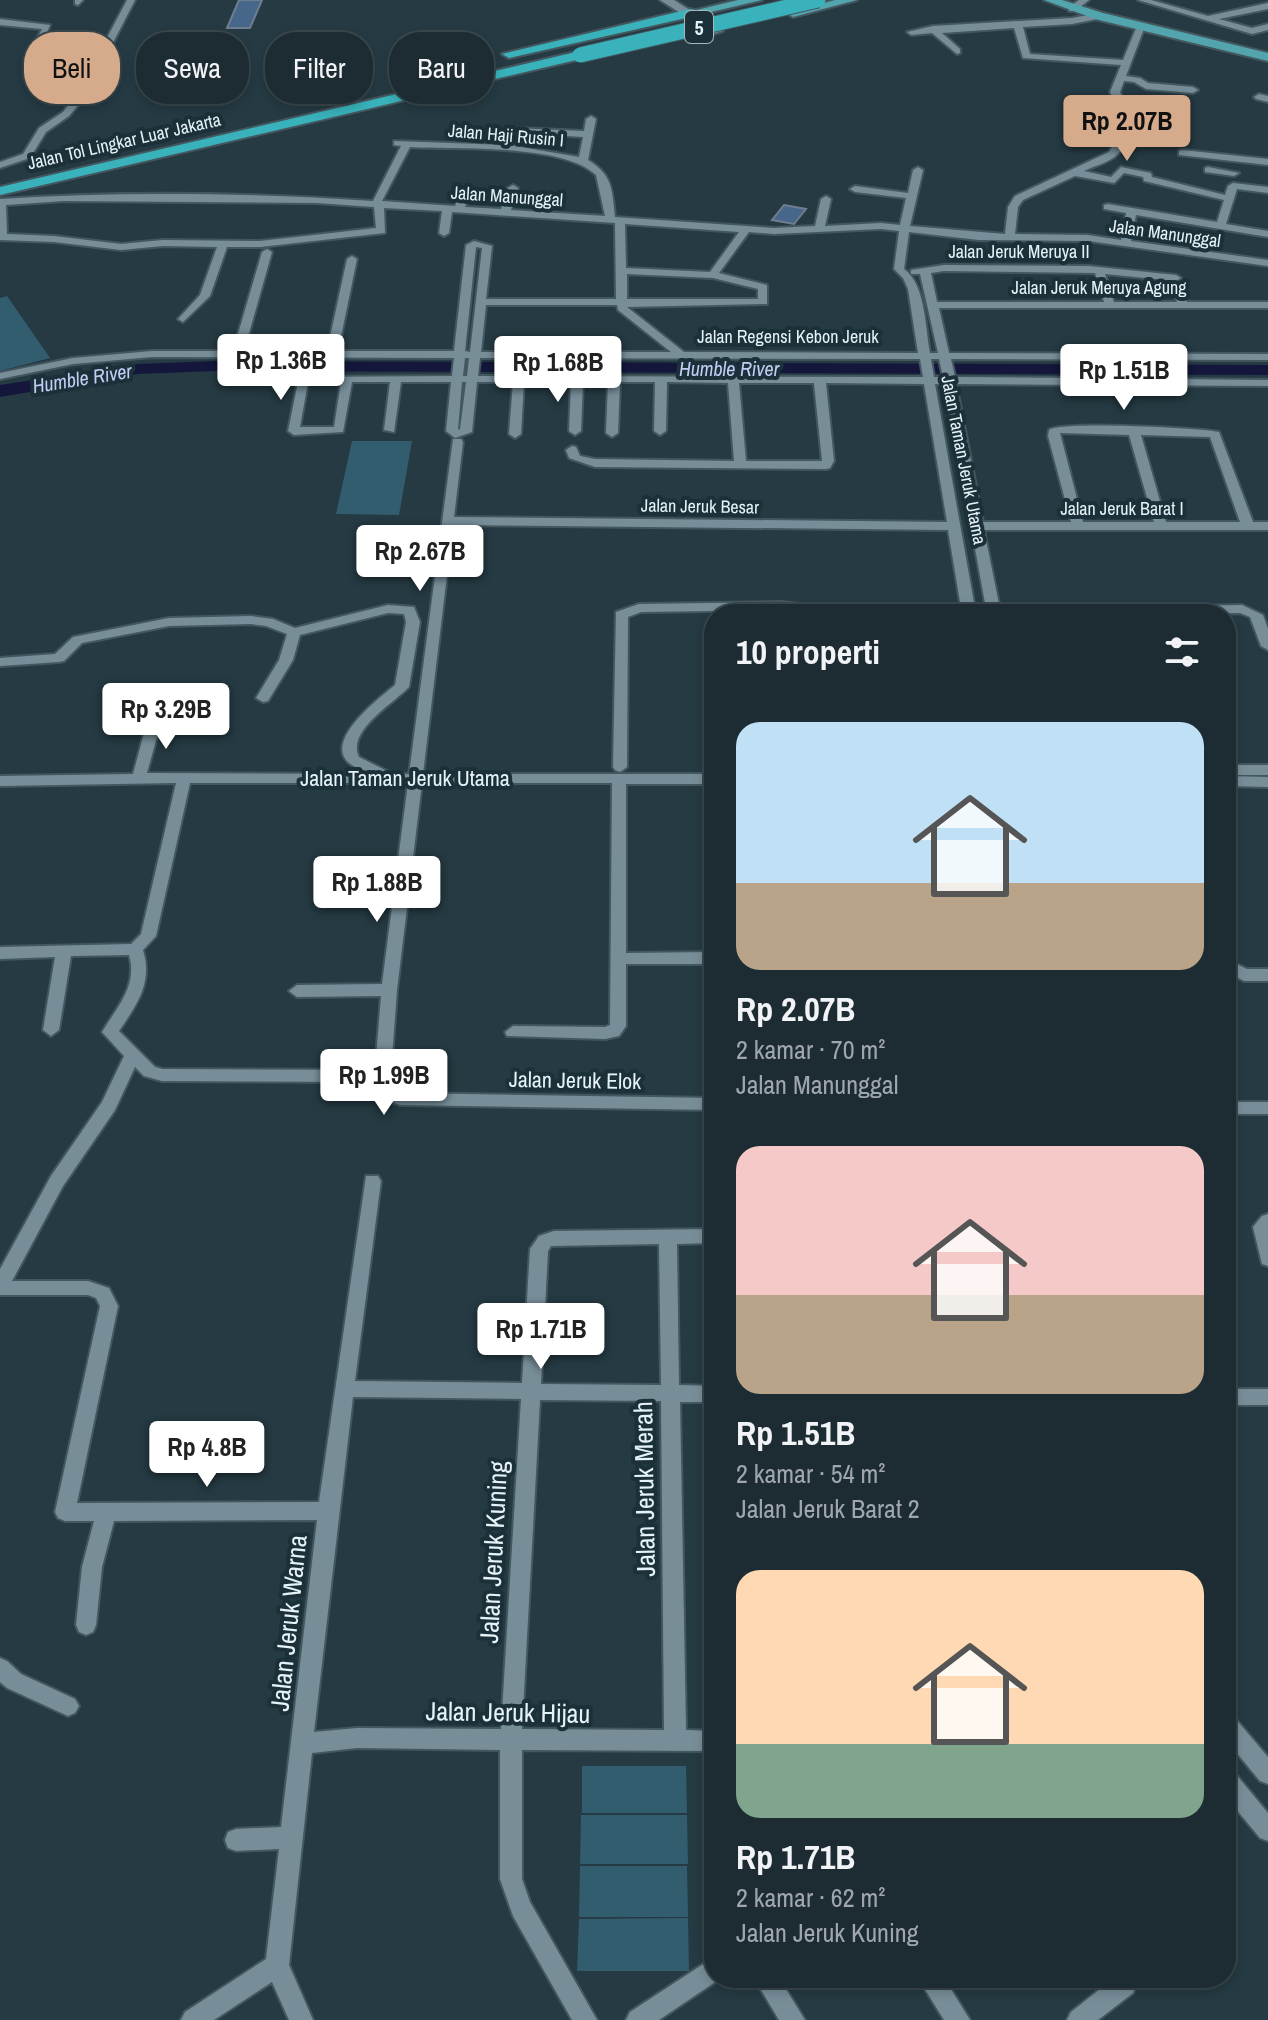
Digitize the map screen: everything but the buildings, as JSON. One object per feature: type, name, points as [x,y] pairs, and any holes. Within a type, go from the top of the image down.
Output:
[{"type":"highway","name":"Jalan Tol Lingkar Luar Jakarta","points":[[0,182],[298,110],[794,0]]},
{"type":"highway","name":"Jalan Tol Lingkar Luar Jakarta","points":[[0,191],[818,0]]},
{"type":"highway","points":[[666,19],[674,9],[668,1]]},
{"type":"highway","points":[[494,59],[690,13]]},
{"type":"highway","points":[[155,155],[188,152],[330,121],[723,30]]},
{"type":"highway","points":[[298,110],[314,104]]},
{"type":"main road","points":[[690,13],[755,0]]},
{"type":"main road","points":[[714,9],[702,14],[723,30],[851,0]]},
{"type":"main road","points":[[1050,0],[1072,9],[1268,57]]},
{"type":"main road","points":[[668,1],[723,30]]},
{"type":"main road","points":[[668,1],[714,9]]},
{"type":"street","points":[[114,32],[131,0]]},
{"type":"street","points":[[1072,9],[1085,0]]},
{"type":"street","points":[[1147,2],[1172,0]]},
{"type":"street","points":[[1147,2],[1252,31],[1268,27]]},
{"type":"street","points":[[1206,20],[1268,6]]},
{"type":"street","points":[[911,32],[1072,21],[1099,16]]},
{"type":"street","points":[[0,22],[47,27],[44,32]]},
{"type":"street","points":[[1018,25],[1026,56],[1126,63]]},
{"type":"street","points":[[1010,238],[1013,207],[1019,198],[1113,154],[1117,148],[1123,112],[1115,92],[1141,26]]},
{"type":"street","points":[[933,29],[957,51]]},
{"type":"street","points":[[1122,78],[1137,80],[1146,86],[1193,90]]},
{"type":"street","points":[[0,165],[27,156],[42,130],[66,114],[74,104]]},
{"type":"street","points":[[583,160],[591,119]]},
{"type":"street","points":[[509,149],[517,130],[589,134]]},
{"type":"street","name":"Jalan Haji Rusin I","points":[[377,204],[402,143],[509,149],[583,160],[602,178],[615,218],[623,271],[621,302]]},
{"type":"street","points":[[1182,153],[1268,162]]},
{"type":"street","points":[[1221,225],[1233,186],[1236,160]]},
{"type":"street","points":[[901,272],[904,228],[918,170]]},
{"type":"street","points":[[1072,172],[1114,180],[1121,170],[1230,199]]},
{"type":"street","points":[[1208,170],[1234,173]]},
{"type":"street","points":[[1233,186],[1268,190]]},
{"type":"street","points":[[505,213],[513,188]]},
{"type":"street","points":[[855,189],[911,196]]},
{"type":"street","points":[[444,233],[453,208],[466,192]]},
{"type":"street","name":"Jalan Manunggal","points":[[0,202],[64,198],[205,199],[453,208],[789,231],[820,227],[904,228],[1010,238],[1051,236],[1126,243],[1268,263]]},
{"type":"street","points":[[820,227],[826,199]]},
{"type":"street","points":[[0,202],[1,237],[121,247],[156,243],[260,244],[381,231],[377,204]]},
{"type":"street","points":[[1108,207],[1268,234]]},
{"type":"street","points":[[1126,243],[1131,212]]},
{"type":"street","points":[[569,228],[574,216]]},
{"type":"street","points":[[1050,221],[1051,236]]},
{"type":"street","points":[[1232,258],[1233,227]]},
{"type":"street","points":[[713,275],[746,229]]},
{"type":"street","points":[[183,319],[205,296],[223,244]]},
{"type":"street","points":[[474,244],[487,246],[466,432],[455,434],[452,431],[460,358],[470,247],[474,244]]},
{"type":"street","points":[[238,354],[267,252]]},
{"type":"street","points":[[332,355],[352,259]]},
{"type":"street","name":"Jalan Jeruk Meruya II","points":[[901,272],[944,268],[1099,270],[1110,305]]},
{"type":"street","points":[[1099,270],[1177,284],[1183,305]]},
{"type":"street","points":[[482,302],[763,302],[763,287],[713,275],[623,271]]},
{"type":"street","name":"Jalan Taman Jeruk Utama","points":[[925,271],[992,604]]},
{"type":"street","name":"Jalan Taman Jeruk Utama","points":[[901,272],[909,279],[913,289],[967,604]]},
{"type":"street","points":[[621,302],[625,312],[680,354]]},
{"type":"street","name":"Jalan Jeruk Meruya Agung","points":[[931,305],[1266,308]]},
{"type":"street","name":"Jalan Regensi Kebon Jeruk","points":[[0,376],[36,367],[117,356],[238,354],[460,358],[680,354],[925,358],[1268,357]]},
{"type":"street","points":[[347,379],[339,430],[294,431],[303,379],[473,376],[820,382],[949,379],[1268,383]]},
{"type":"street","points":[[390,430],[396,379]]},
{"type":"street","points":[[515,434],[519,379]]},
{"type":"street","points":[[575,431],[577,379]]},
{"type":"street","points":[[612,433],[614,379]]},
{"type":"street","points":[[660,431],[661,379]]},
{"type":"street","points":[[733,380],[740,464]]},
{"type":"street","points":[[572,450],[575,458],[584,462],[826,465],[820,382]]},
{"type":"street","points":[[1078,526],[1055,430],[1208,431],[1215,434],[1248,526]]},
{"type":"street","points":[[1134,430],[1161,526]]},
{"type":"street","points":[[135,949],[142,972],[140,985],[110,1032],[150,1072],[162,1075],[383,1076],[389,990],[457,442]]},
{"type":"street","name":"Jalan Jeruk Besar","points":[[447,521],[953,526]]},
{"type":"street","name":"Jalan Jeruk Barat I","points":[[977,526],[1268,526]]},
{"type":"street","points":[[513,1032],[613,1032],[618,1026],[621,615],[639,608],[704,607]]},
{"type":"street","points":[[0,662],[59,658],[78,640],[169,622],[251,620],[268,622],[294,632],[388,609],[409,610],[412,614],[402,687],[372,710],[350,741],[349,752],[354,760],[395,777]]},
{"type":"street","points":[[1236,609],[1256,615],[1268,646]]},
{"type":"street","points":[[263,698],[286,660],[294,632]]},
{"type":"street","points":[[139,778],[156,715]]},
{"type":"street","name":"Jalan Taman Jeruk Utama","points":[[0,781],[395,777],[416,772],[619,773],[704,769]]},
{"type":"street","points":[[1236,770],[1268,770]]},
{"type":"street","name":"Jalan Taman Jeruk Utama","points":[[619,773],[704,778]]},
{"type":"street","points":[[0,953],[135,949],[148,936],[184,779]]},
{"type":"street","points":[[1236,781],[1268,782]]},
{"type":"street","points":[[51,1030],[64,951]]},
{"type":"street","points":[[618,959],[704,958]]},
{"type":"street","points":[[1236,971],[1244,975],[1268,975]]},
{"type":"street","points":[[297,991],[389,990]]},
{"type":"street","points":[[132,1055],[109,1105],[57,1181],[0,1287],[88,1288],[103,1293],[109,1306],[65,1512],[328,1511]]},
{"type":"street","name":"Jalan Jeruk Elok","points":[[383,1076],[382,1085],[391,1098],[704,1104]]},
{"type":"street","points":[[1236,1108],[1268,1108]]},
{"type":"street","name":"Jalan Jeruk Warna","points":[[301,2020],[277,1965],[328,1511],[372,1181]]},
{"type":"street","points":[[1268,1221],[1262,1227],[1261,1234],[1268,1259]]},
{"type":"street","name":"Jalan Jeruk Merah","points":[[668,1236],[675,1741]]},
{"type":"street","name":"Jalan Jeruk Kuning","points":[[585,2020],[521,1908],[511,1879],[511,1741],[539,1249],[545,1241],[554,1238],[704,1236]]},
{"type":"street","points":[[345,1389],[704,1394]]},
{"type":"street","points":[[1236,1397],[1268,1397]]},
{"type":"street","points":[[86,1625],[92,1567],[106,1512]]},
{"type":"street","points":[[0,1668],[14,1681],[68,1706]]},
{"type":"street","points":[[1236,1736],[1268,1773]]},
{"type":"street","name":"Jalan Jeruk Hijau","points":[[303,1743],[357,1738],[704,1741]]},
{"type":"street","points":[[1236,1792],[1268,1830]]},
{"type":"street","points":[[236,1840],[290,1838]]},
{"type":"street","points":[[193,2020],[277,1965]]},
{"type":"street","points":[[638,2020],[704,1976]]},
{"type":"street","points":[[772,1988],[793,2020]]},
{"type":"street","points":[[937,1988],[958,2020]]},
{"type":"street","points":[[1079,2020],[1121,1988]]},
{"type":"shaded area","points":[[7,296],[50,358],[0,371],[0,298]]},
{"type":"shaded area","points":[[352,441],[412,441],[399,515],[336,514]]},
{"type":"shaded area","points":[[582,1766],[686,1766],[687,1813],[582,1813]]},
{"type":"shaded area","points":[[581,1815],[687,1815],[688,1864],[580,1864]]},
{"type":"shaded area","points":[[580,1866],[687,1866],[688,1917],[579,1917]]},
{"type":"shaded area","points":[[688,1918],[689,1971],[577,1971],[579,1919]]},
{"type":"waterway","name":"Humble River","points":[[0,391],[138,369],[216,366],[1268,370]]}]
